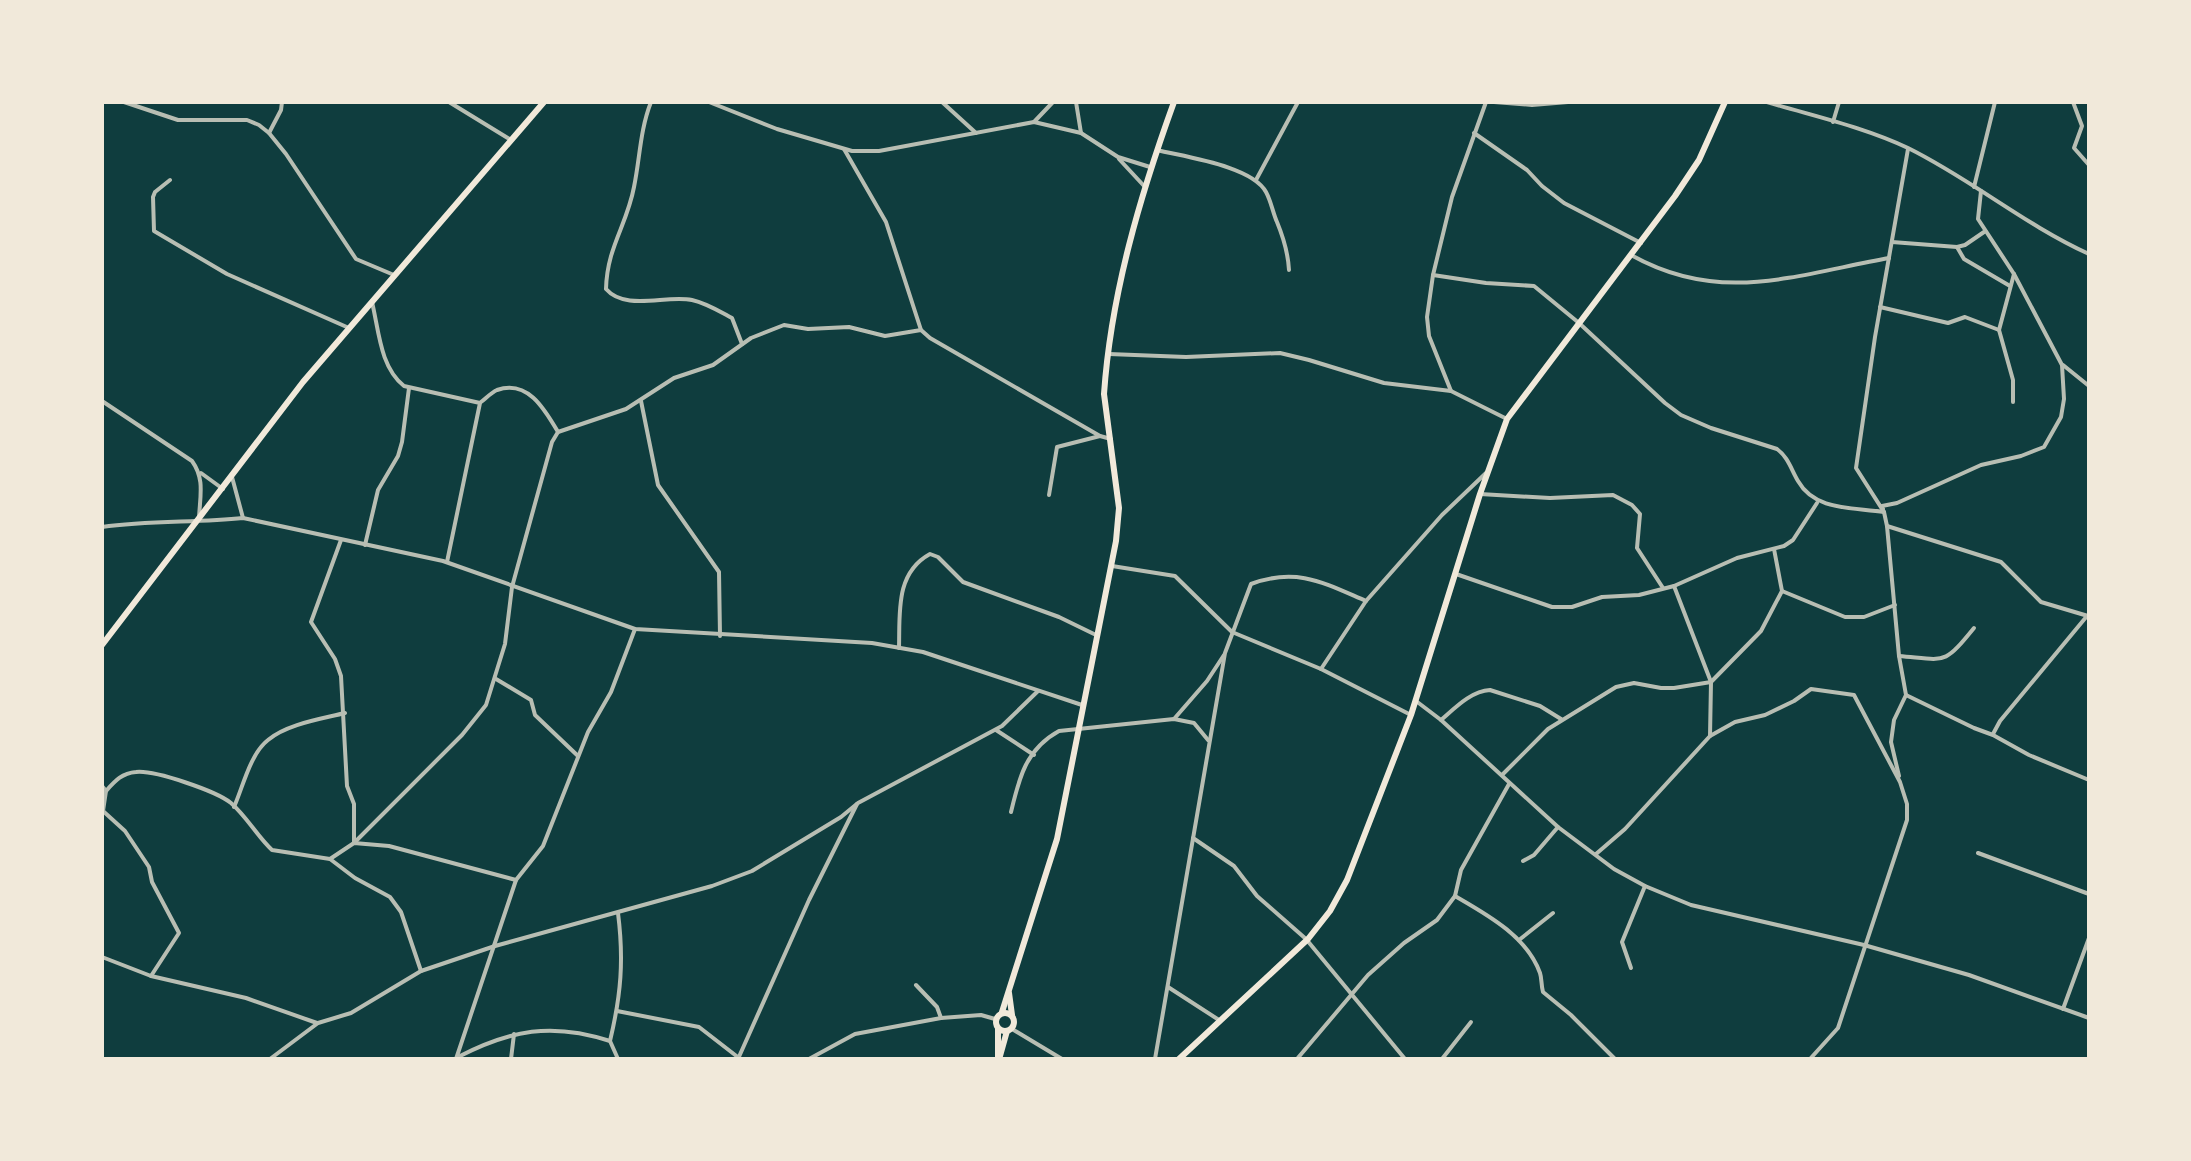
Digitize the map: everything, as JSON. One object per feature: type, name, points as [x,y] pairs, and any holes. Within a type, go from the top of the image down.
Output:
[{"type":"main road","points":[[102,645],[303,382],[544,102]]},
{"type":"main road","points":[[998,1059],[995,1019],[1002,1012],[1057,839],[1111,566],[1119,508],[1104,394],[1109,354],[1118,293],[1145,187],[1174,102]]},
{"type":"main road","points":[[1179,1059],[1306,939],[1330,911],[1347,880],[1411,715],[1480,494],[1507,419],[1641,243],[1699,160],[1724,102]]},
{"type":"main road","points":[[998,1059],[1014,1019],[1009,989]]},
{"type":"main road","points":[[1002,1012],[1012,1015]]},
{"type":"main road","points":[[998,1029],[1010,1030]]},
{"type":"street","points":[[124,102],[178,120],[247,120],[269,133],[315,195],[356,259],[394,275]]},
{"type":"street","points":[[269,133],[282,102]]},
{"type":"street","points":[[449,102],[511,140]]},
{"type":"street","points":[[651,102],[644,120],[634,189],[611,248],[606,289],[625,301],[664,298],[705,303],[732,318],[742,344]]},
{"type":"street","points":[[709,102],[777,129],[844,149],[879,151],[1034,122],[1081,133],[1118,157],[1152,168]]},
{"type":"street","points":[[942,102],[976,133]]},
{"type":"street","points":[[1034,122],[1053,102]]},
{"type":"street","points":[[1076,102],[1081,133]]},
{"type":"street","points":[[1256,180],[1298,102]]},
{"type":"street","points":[[1451,391],[1429,336],[1427,317],[1433,275],[1452,197],[1486,102]]},
{"type":"street","points":[[1494,102],[1532,105],[1568,102]]},
{"type":"street","points":[[1767,102],[1908,149],[2054,237],[2089,254]]},
{"type":"street","points":[[1833,122],[1839,102]]},
{"type":"street","points":[[1974,187],[1995,102]]},
{"type":"street","points":[[2073,102],[2082,126],[2074,148],[2089,165]]},
{"type":"street","points":[[1474,133],[1527,170],[1564,203],[1641,243]]},
{"type":"street","points":[[844,149],[886,222],[921,330],[1100,436],[1112,439]]},
{"type":"street","points":[[1884,512],[1856,468],[1908,149]]},
{"type":"street","points":[[1157,150],[1224,167],[1256,180],[1266,191],[1283,234],[1289,270]]},
{"type":"street","points":[[1118,157],[1145,187]]},
{"type":"street","points":[[170,180],[153,197],[154,231],[227,274],[349,328]]},
{"type":"street","points":[[1981,191],[1978,219],[1985,232],[2014,274],[2062,365],[2089,386]]},
{"type":"street","points":[[1892,242],[1957,247],[1985,232]]},
{"type":"street","points":[[1957,247],[1964,259],[2010,286]]},
{"type":"street","points":[[1631,255],[1674,276],[1737,285],[1889,258]]},
{"type":"street","points":[[2013,402],[2013,380],[1999,330],[2014,274]]},
{"type":"street","points":[[1433,275],[1534,286],[1681,415],[1784,454],[1798,482],[1817,503],[1884,512]]},
{"type":"street","points":[[102,286],[102,310]]},
{"type":"street","points":[[372,301],[388,369],[395,379],[409,388],[480,403]]},
{"type":"street","points":[[1880,307],[1948,323],[1965,317],[1999,330]]},
{"type":"street","points":[[330,859],[354,843],[476,719],[486,705],[505,644],[512,587],[552,442],[558,432],[626,409],[674,378],[713,365],[765,331],[784,325],[808,329],[849,327],[885,336],[921,330]]},
{"type":"street","points":[[1109,354],[1186,357],[1280,353],[1384,383],[1451,391],[1507,419]]},
{"type":"street","points":[[1810,1059],[1838,1028],[1907,820],[1907,804],[1891,742],[1894,720],[1906,695],[1899,656],[1887,526],[1882,506],[1897,503],[1981,465],[2044,447],[2061,417],[2064,399],[2062,365]]},
{"type":"street","points":[[365,545],[378,490],[398,456],[402,442],[409,388]]},
{"type":"street","points":[[447,562],[480,403],[498,390],[516,389],[542,403],[558,432]]},
{"type":"street","points":[[102,401],[192,461],[199,471],[223,489]]},
{"type":"street","points":[[641,401],[658,485],[719,572],[720,636]]},
{"type":"street","points":[[1049,495],[1057,447],[1100,436]]},
{"type":"street","points":[[199,471],[202,482],[199,520]]},
{"type":"street","points":[[1321,669],[1366,601],[1442,515],[1488,471]]},
{"type":"street","points":[[232,477],[243,518]]},
{"type":"street","points":[[1480,494],[1550,498],[1603,494],[1620,498],[1640,514],[1637,548],[1663,588]]},
{"type":"street","points":[[1456,574],[1552,607],[1572,607],[1602,597],[1639,595],[1674,586],[1737,558],[1784,546],[1793,540],[1817,503]]},
{"type":"street","points":[[102,527],[143,521],[243,518],[447,562],[635,629],[872,643],[923,652],[1082,705]]},
{"type":"street","points":[[1887,526],[2001,562],[2041,602],[2088,615],[2000,721],[1993,735]]},
{"type":"street","points":[[341,540],[311,622],[335,659],[341,676],[347,786],[354,804],[354,843]]},
{"type":"street","points":[[1502,775],[1561,719],[1625,683],[1661,688],[1711,682],[1761,631],[1782,591],[1774,549]]},
{"type":"street","points":[[899,648],[905,579],[918,561],[930,554],[938,557],[963,582],[1059,617],[1096,635]]},
{"type":"street","points":[[1111,566],[1175,576],[1232,632],[1321,669],[1411,715]]},
{"type":"street","points":[[1155,1059],[1225,653],[1251,584],[1291,575],[1309,577],[1366,601]]},
{"type":"street","points":[[1674,586],[1711,682],[1710,736]]},
{"type":"street","points":[[1782,591],[1845,617],[1864,617],[1895,605]]},
{"type":"street","points":[[1899,656],[1941,660],[1955,651],[1974,628]]},
{"type":"street","points":[[456,1059],[516,880],[543,846],[588,732],[611,692],[635,629]]},
{"type":"street","points":[[1174,719],[1207,681],[1225,653]]},
{"type":"street","points":[[496,679],[531,700],[535,715],[578,756]]},
{"type":"street","points":[[1596,854],[1625,829],[1710,736],[1735,722],[1765,715],[1811,689],[1854,695],[1900,782]]},
{"type":"street","points":[[1441,720],[1482,690],[1528,701],[1561,719]]},
{"type":"street","points":[[270,1059],[318,1023],[351,1013],[421,971],[495,946],[712,886],[752,871],[841,817],[858,803],[995,730],[1038,691]]},
{"type":"street","points":[[1906,695],[2029,755],[2089,780]]},
{"type":"street","points":[[1416,701],[1558,827],[1614,869],[1645,886],[1691,905],[1864,945],[1969,975],[2089,1018]]},
{"type":"street","points":[[234,807],[255,757],[267,740],[313,721],[345,713]]},
{"type":"street","points":[[1011,812],[1024,764],[1048,737],[1059,731],[1174,719],[1194,723],[1209,742]]},
{"type":"street","points":[[995,730],[1034,755]]},
{"type":"street","points":[[151,976],[179,933],[152,882],[149,867],[125,831],[103,811],[104,789],[124,775],[147,772],[194,786],[229,801],[272,850],[330,859],[396,902],[421,971]]},
{"type":"street","points":[[1297,1059],[1384,960],[1437,920],[1455,896],[1461,870],[1509,783]]},
{"type":"street","points":[[617,1011],[699,1027],[740,1059],[809,900],[858,803]]},
{"type":"street","points":[[1523,861],[1534,855],[1558,827]]},
{"type":"street","points":[[1193,838],[1234,866],[1257,896],[1306,939],[1405,1059]]},
{"type":"street","points":[[354,843],[389,846],[516,880]]},
{"type":"street","points":[[1978,853],[2089,894]]},
{"type":"street","points":[[1631,968],[1622,942],[1645,886]]},
{"type":"street","points":[[1455,896],[1486,914],[1519,940],[1539,970],[1543,992],[1615,1059]]},
{"type":"street","points":[[618,913],[622,949],[621,988],[610,1041],[618,1059]]},
{"type":"street","points":[[1519,940],[1553,913]]},
{"type":"street","points":[[2063,1009],[2089,938]]},
{"type":"street","points":[[102,957],[151,976],[246,998],[318,1023]]},
{"type":"street","points":[[916,985],[937,1007],[941,1018]]},
{"type":"street","points":[[1168,987],[1219,1020]]},
{"type":"street","points":[[809,1059],[855,1034],[941,1018],[981,1015],[995,1019]]},
{"type":"street","points":[[1442,1059],[1471,1022]]},
{"type":"street","points":[[456,1059],[490,1041],[514,1033],[549,1030],[610,1041]]},
{"type":"street","points":[[1010,1030],[1062,1059]]},
{"type":"street","points":[[511,1059],[514,1033]]}]
